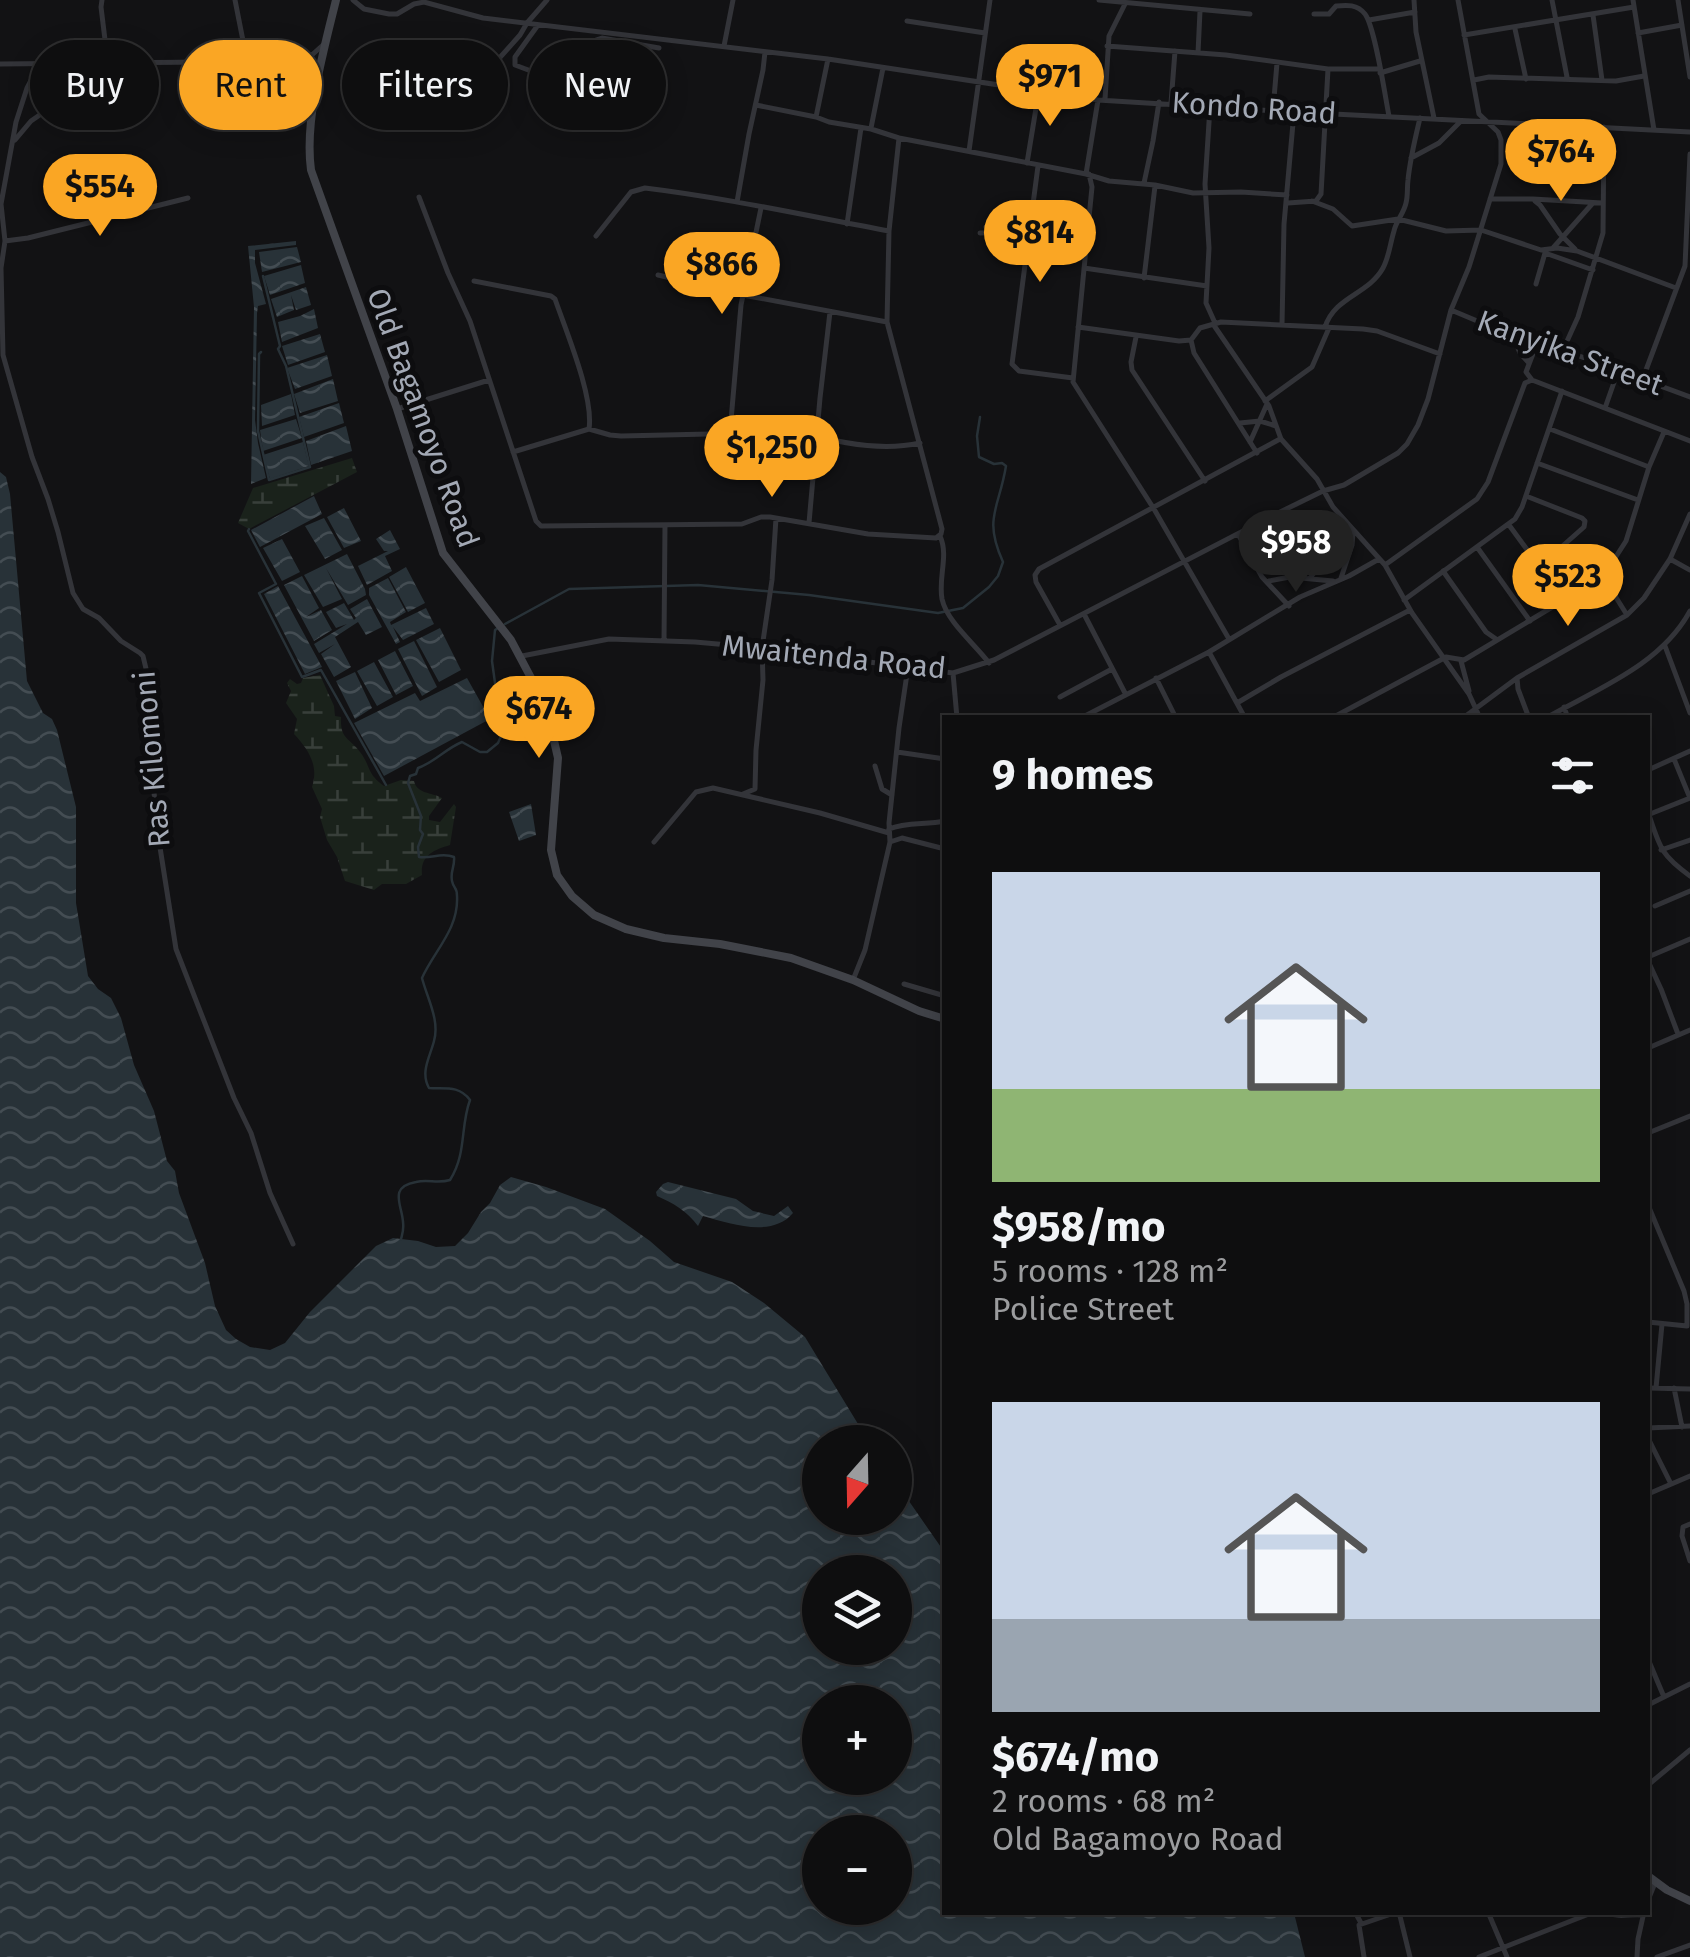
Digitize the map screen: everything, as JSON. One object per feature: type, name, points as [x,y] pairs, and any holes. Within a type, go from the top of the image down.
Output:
[{"type":"street","points":[[102,0],[105,40]]},
{"type":"street","points":[[234,0],[243,40]]},
{"type":"street","name":"Old Bagamoyo Road","points":[[335,0],[310,128],[310,160],[319,196],[397,409],[443,553],[522,656],[546,706],[558,758],[551,850],[557,875],[572,896],[594,915],[626,929],[762,951],[821,967],[942,1018]]},
{"type":"street","name":"Kondo Road","points":[[353,0],[364,10],[394,14],[414,4],[433,2],[483,18],[538,26],[765,51],[1102,99],[1690,132]]},
{"type":"street","points":[[508,48],[547,0]]},
{"type":"street","points":[[724,46],[733,0]]},
{"type":"street","points":[[969,152],[990,0]]},
{"type":"street","points":[[1099,0],[1250,14]]},
{"type":"street","points":[[1179,0],[1179,8]]},
{"type":"street","points":[[1235,0],[1235,12]]},
{"type":"street","points":[[1414,0],[1416,32],[1434,118]]},
{"type":"street","points":[[1458,0],[1479,114],[1485,121]]},
{"type":"street","points":[[1552,0],[1567,77]]},
{"type":"street","points":[[1678,0],[1690,77]]},
{"type":"street","points":[[1125,4],[1107,46],[1088,174],[1092,187],[1072,378],[1229,639]]},
{"type":"street","points":[[1464,35],[1594,15],[1633,4],[1654,130]]},
{"type":"street","points":[[1314,14],[1329,14],[1336,6],[1352,5],[1364,13],[1369,20],[1390,116]]},
{"type":"street","points":[[1198,52],[1200,10]]},
{"type":"street","points":[[1369,20],[1415,12]]},
{"type":"street","points":[[1594,15],[1602,80]]},
{"type":"street","points":[[907,21],[986,33]]},
{"type":"street","points":[[1638,33],[1682,25]]},
{"type":"street","points":[[528,70],[515,65],[515,57],[538,26]]},
{"type":"street","points":[[1515,28],[1526,78]]},
{"type":"street","points":[[322,46],[326,43]]},
{"type":"street","points":[[1107,46],[1198,52],[1328,69],[1380,71],[1422,60]]},
{"type":"street","points":[[738,202],[765,51]]},
{"type":"street","points":[[1170,102],[1175,51]]},
{"type":"street","points":[[816,117],[828,60]]},
{"type":"street","points":[[1274,110],[1277,63]]},
{"type":"street","points":[[0,64],[30,64]]},
{"type":"street","points":[[871,129],[883,68]]},
{"type":"street","points":[[1312,201],[1320,198],[1322,190],[1328,69]]},
{"type":"street","points":[[1474,80],[1630,80],[1644,76]]},
{"type":"street","name":"Ras Kilomoni","points":[[30,82],[16,122],[1,204],[5,242],[1,268],[4,355],[77,602],[143,656],[148,677],[146,714],[159,842],[176,949],[292,1244]]},
{"type":"street","points":[[1027,163],[1038,90]]},
{"type":"street","points":[[1144,184],[1159,102]]},
{"type":"street","points":[[756,105],[1109,181],[1312,201],[1335,211],[1352,226],[1398,219],[1446,231],[1481,230],[1593,270]]},
{"type":"street","points":[[1210,107],[1205,192],[1209,248],[1207,308],[1214,324],[1266,403],[1281,439],[1382,562],[1479,715]]},
{"type":"street","points":[[1282,325],[1294,112]]},
{"type":"street","points":[[1250,442],[1266,403],[1309,370],[1326,322],[1340,304],[1362,291],[1379,274],[1388,258],[1406,204],[1420,118]]},
{"type":"street","points":[[1412,158],[1439,142],[1462,121]]},
{"type":"street","name":"Mwaitenda Road","points":[[522,656],[609,639],[664,641],[762,648],[954,673],[989,663],[1366,472],[1407,444],[1428,399],[1450,310],[1481,230],[1500,164],[1501,140],[1485,121]]},
{"type":"street","points":[[13,142],[30,122]]},
{"type":"street","points":[[1564,350],[1603,234],[1599,203],[1604,127]]},
{"type":"street","points":[[847,224],[860,128]]},
{"type":"street","points":[[900,138],[889,231],[887,322],[942,529],[944,604],[989,663]]},
{"type":"street","points":[[1636,378],[1648,365],[1688,266],[1690,154]]},
{"type":"street","points":[[1038,166],[1012,364],[1018,372],[1072,378]]},
{"type":"street","points":[[1144,278],[1155,185]]},
{"type":"street","points":[[596,236],[631,192],[645,188],[889,231]]},
{"type":"street","points":[[419,197],[470,321],[534,518],[541,526],[742,524],[761,517],[868,534],[940,536]]},
{"type":"street","points":[[5,242],[188,198]]},
{"type":"street","points":[[1490,199],[1599,203]]},
{"type":"street","points":[[1533,199],[1577,251],[1676,288]]},
{"type":"street","points":[[1536,284],[1547,251],[1564,238],[1586,209],[1599,203]]},
{"type":"street","points":[[730,432],[743,295],[761,208]]},
{"type":"street","points":[[986,227],[1009,231]]},
{"type":"street","points":[[980,234],[1029,231]]},
{"type":"street","points":[[1547,251],[1577,251]]},
{"type":"street","points":[[1084,268],[1207,286]]},
{"type":"street","points":[[658,275],[887,322]]},
{"type":"street","points":[[474,281],[555,299],[580,374],[591,418],[589,428]]},
{"type":"street","name":"Kanyika Street","points":[[1450,310],[1690,397]]},
{"type":"street","points":[[809,523],[830,312]]},
{"type":"street","points":[[1078,326],[1179,342],[1191,340],[1198,330],[1214,324],[1370,329],[1440,354]]},
{"type":"street","points":[[1136,336],[1132,370],[1206,481]]},
{"type":"street","points":[[1513,336],[1529,364]]},
{"type":"street","points":[[1191,340],[1194,354],[1257,453]]},
{"type":"street","points":[[1537,342],[1527,374],[1532,380],[1690,441]]},
{"type":"street","points":[[1604,408],[1618,371]]},
{"type":"street","points":[[397,409],[489,380]]},
{"type":"street","points":[[1088,715],[1209,652],[1300,598],[1382,562],[1477,499],[1488,482],[1525,383],[1532,380]]},
{"type":"street","points":[[1404,600],[1519,513],[1562,391]]},
{"type":"street","points":[[1238,424],[1260,421],[1276,426]]},
{"type":"street","points":[[513,452],[589,428],[621,436],[802,432],[892,446],[920,444]]},
{"type":"street","points":[[1550,429],[1649,467]]},
{"type":"street","points":[[1461,661],[1602,575],[1626,540],[1664,432]]},
{"type":"street","points":[[1060,625],[1036,582],[1037,572],[1281,439]]},
{"type":"street","points":[[1537,464],[1638,500]]},
{"type":"street","points":[[1526,496],[1586,523],[1540,566]]},
{"type":"street","points":[[1465,715],[1517,678],[1627,614],[1644,598],[1670,559],[1690,514]]},
{"type":"street","points":[[743,794],[755,789],[757,779],[762,648],[776,518]]},
{"type":"street","points":[[1509,524],[1564,600]]},
{"type":"street","points":[[664,641],[665,526]]},
{"type":"street","points":[[1338,580],[1352,545],[1353,530]]},
{"type":"street","points":[[1238,534],[1266,580],[1289,606]]},
{"type":"street","points":[[1310,578],[1329,554],[1352,545]]},
{"type":"street","points":[[1478,547],[1530,621]]},
{"type":"street","points":[[1670,559],[1690,570]]},
{"type":"street","points":[[1443,571],[1486,632],[1497,640]]},
{"type":"street","points":[[1602,575],[1627,614]]},
{"type":"street","points":[[1266,580],[1338,580]]},
{"type":"street","points":[[1237,703],[1410,610]]},
{"type":"street","points":[[1551,715],[1600,689],[1665,646],[1688,621],[1690,611]]},
{"type":"street","points":[[1084,614],[1126,693]]},
{"type":"street","points":[[1665,646],[1690,713]]},
{"type":"street","points":[[1209,652],[1243,715]]},
{"type":"street","points":[[1338,715],[1444,658],[1461,661]]},
{"type":"street","points":[[1461,661],[1469,694]]},
{"type":"street","points":[[853,980],[890,842],[908,666]]},
{"type":"street","points":[[1060,697],[1112,669]]},
{"type":"street","points":[[954,673],[956,715]]},
{"type":"street","points":[[1156,678],[1174,715]]},
{"type":"street","points":[[1517,678],[1528,715]]},
{"type":"street","points":[[1104,706],[1108,715]]},
{"type":"street","points":[[1564,708],[1567,715]]},
{"type":"street","points":[[1650,769],[1690,751]]},
{"type":"street","points":[[897,752],[942,759]]},
{"type":"street","points":[[1650,814],[1690,798],[1674,759]]},
{"type":"street","points":[[875,766],[882,789],[892,796]]},
{"type":"street","points":[[654,842],[703,788],[743,794],[889,831],[903,824],[942,822]]},
{"type":"street","points":[[1650,820],[1668,860],[1690,876]]},
{"type":"street","points":[[890,842],[902,838],[942,848]]},
{"type":"street","points":[[1661,850],[1690,840]]},
{"type":"street","points":[[1655,906],[1690,891]]},
{"type":"street","points":[[1650,958],[1690,939]]},
{"type":"street","points":[[1650,964],[1678,1034]]},
{"type":"street","points":[[904,984],[942,995]]},
{"type":"street","points":[[1650,1047],[1690,1030]]},
{"type":"street","points":[[1650,1132],[1690,1116]]},
{"type":"street","points":[[1650,1210],[1684,1291],[1688,1326],[1650,1322]]},
{"type":"street","points":[[1656,1388],[1662,1324]]},
{"type":"street","points":[[1650,1388],[1690,1389]]},
{"type":"street","points":[[1650,1428],[1686,1426],[1674,1388]]},
{"type":"street","points":[[1650,1442],[1671,1484]]},
{"type":"street","points":[[1650,1493],[1690,1476]]},
{"type":"street","points":[[1690,1524],[1681,1533],[1690,1561]]},
{"type":"street","points":[[1650,1664],[1664,1697]]},
{"type":"street","points":[[1650,1703],[1690,1684]]},
{"type":"street","points":[[1650,1783],[1690,1750]]},
{"type":"street","points":[[1652,1880],[1690,1901]]},
{"type":"street","points":[[1356,1915],[1364,1957]]},
{"type":"street","points":[[1360,1923],[1388,1915]]},
{"type":"street","points":[[1399,1915],[1410,1957]]},
{"type":"street","points":[[1489,1915],[1507,1957]]},
{"type":"street","points":[[1478,1957],[1586,1915]]},
{"type":"street","points":[[1636,1957],[1644,1915]]},
{"type":"street","points":[[1656,1957],[1690,1944]]},
{"type":"green space","points":[[352,458],[357,472],[249,529],[238,523],[253,488]]},
{"type":"green space","points":[[320,675],[335,716],[341,717],[344,734],[378,781],[384,786],[401,780],[414,781],[421,791],[442,798],[429,820],[440,822],[454,804],[456,807],[450,845],[429,855],[423,863],[422,875],[406,884],[382,884],[374,890],[345,881],[327,840],[320,817],[322,809],[312,787],[313,765],[294,734],[297,719],[286,703],[290,679],[297,684],[303,678]]},
{"type":"water","points":[[296,241],[296,245],[255,250],[266,304],[258,306],[257,313],[255,420],[266,478],[251,484],[254,307],[248,246]]},
{"type":"water","points":[[297,247],[301,262],[262,272],[259,252]]},
{"type":"water","points":[[301,265],[305,283],[270,295],[264,276]]},
{"type":"water","points":[[306,287],[311,305],[296,310],[291,295],[294,310],[277,317],[271,299]]},
{"type":"water","points":[[314,309],[318,328],[282,342],[278,322]]},
{"type":"water","points":[[320,334],[325,352],[288,365],[282,346]]},
{"type":"water","points":[[327,355],[332,376],[295,389],[287,368]]},
{"type":"water","points":[[333,379],[338,401],[300,413],[294,394]]},
{"type":"water","points":[[291,394],[295,415],[262,426],[261,405]]},
{"type":"water","points":[[339,403],[344,423],[304,437],[299,417]]},
{"type":"water","points":[[296,419],[302,438],[263,451],[260,430]]},
{"type":"water","points":[[346,426],[352,451],[311,465],[306,441]]},
{"type":"water","points":[[303,442],[309,466],[270,479],[263,455]]},
{"type":"water","points":[[0,472],[6,477],[10,494],[27,681],[43,713],[52,719],[57,730],[76,807],[76,903],[88,976],[111,998],[121,1018],[226,1330],[250,1347],[270,1350],[285,1343],[376,1246],[393,1238],[436,1247],[455,1246],[500,1185],[511,1177],[605,1209],[674,1262],[732,1282],[805,1337],[859,1425],[802,1425],[802,1535],[912,1535],[912,1505],[942,1549],[942,1915],[1294,1915],[1305,1957],[0,1957]]},
{"type":"water","points":[[314,496],[322,514],[260,547],[251,530]]},
{"type":"water","points":[[344,508],[361,541],[344,548],[327,517]]},
{"type":"water","points":[[324,518],[342,550],[325,559],[305,526]]},
{"type":"water","points":[[390,530],[400,549],[385,556],[392,571],[367,585],[358,566],[388,551],[376,539]]},
{"type":"water","points":[[282,539],[300,572],[282,581],[263,548]]},
{"type":"water","points":[[347,554],[366,595],[348,605],[326,568],[342,599],[323,607],[304,575]]},
{"type":"water","points":[[406,567],[425,603],[408,612],[389,577]]},
{"type":"water","points":[[302,576],[319,608],[306,617],[321,610],[332,630],[314,641],[284,585]]},
{"type":"water","points":[[388,578],[406,612],[391,625],[426,608],[434,624],[403,640],[393,627],[400,642],[396,644],[369,595],[369,588]]},
{"type":"water","points":[[278,586],[322,667],[305,674],[264,594]]},
{"type":"water","points":[[367,599],[382,627],[366,635],[358,622],[335,637],[351,667],[334,677],[321,654],[335,644],[319,653],[314,644],[347,624],[336,628],[326,612],[344,603],[354,620],[350,609]]},
{"type":"water","points":[[440,628],[461,670],[439,682],[416,640]]},
{"type":"water","points":[[414,641],[437,687],[422,696],[398,649]]},
{"type":"water","points":[[395,651],[413,686],[396,695],[378,660]]},
{"type":"water","points":[[374,662],[393,697],[377,706],[357,671]]},
{"type":"water","points":[[355,672],[372,708],[355,719],[336,681]]},
{"type":"water","points":[[467,678],[490,719],[384,776],[354,723],[415,693],[420,701]]},
{"type":"water","points":[[531,804],[536,835],[519,841],[509,812]]},
{"type":"water","points":[[668,1182],[736,1199],[753,1211],[774,1216],[788,1206],[793,1213],[784,1221],[763,1227],[703,1216],[698,1226],[679,1208],[657,1196],[656,1192]]},
{"type":"waterway","points":[[261,352],[258,431],[269,480],[310,467],[263,276]]},
{"type":"waterway","points":[[505,624],[569,589],[698,585],[938,613],[963,608],[989,587],[1003,562],[993,524],[1006,466],[979,457],[980,417]]},
{"type":"waterway","points":[[249,529],[276,584],[259,593],[302,677],[321,670],[386,785]]},
{"type":"waterway","points":[[401,1239],[399,1192],[407,1184],[450,1180],[459,1160],[470,1100],[456,1090],[429,1088],[426,1082],[435,1025],[422,978],[450,929],[457,893],[452,878],[454,857],[419,857],[421,816],[408,783],[418,768],[462,742],[480,752],[487,752],[498,743],[502,734],[492,661],[498,628]]}]
